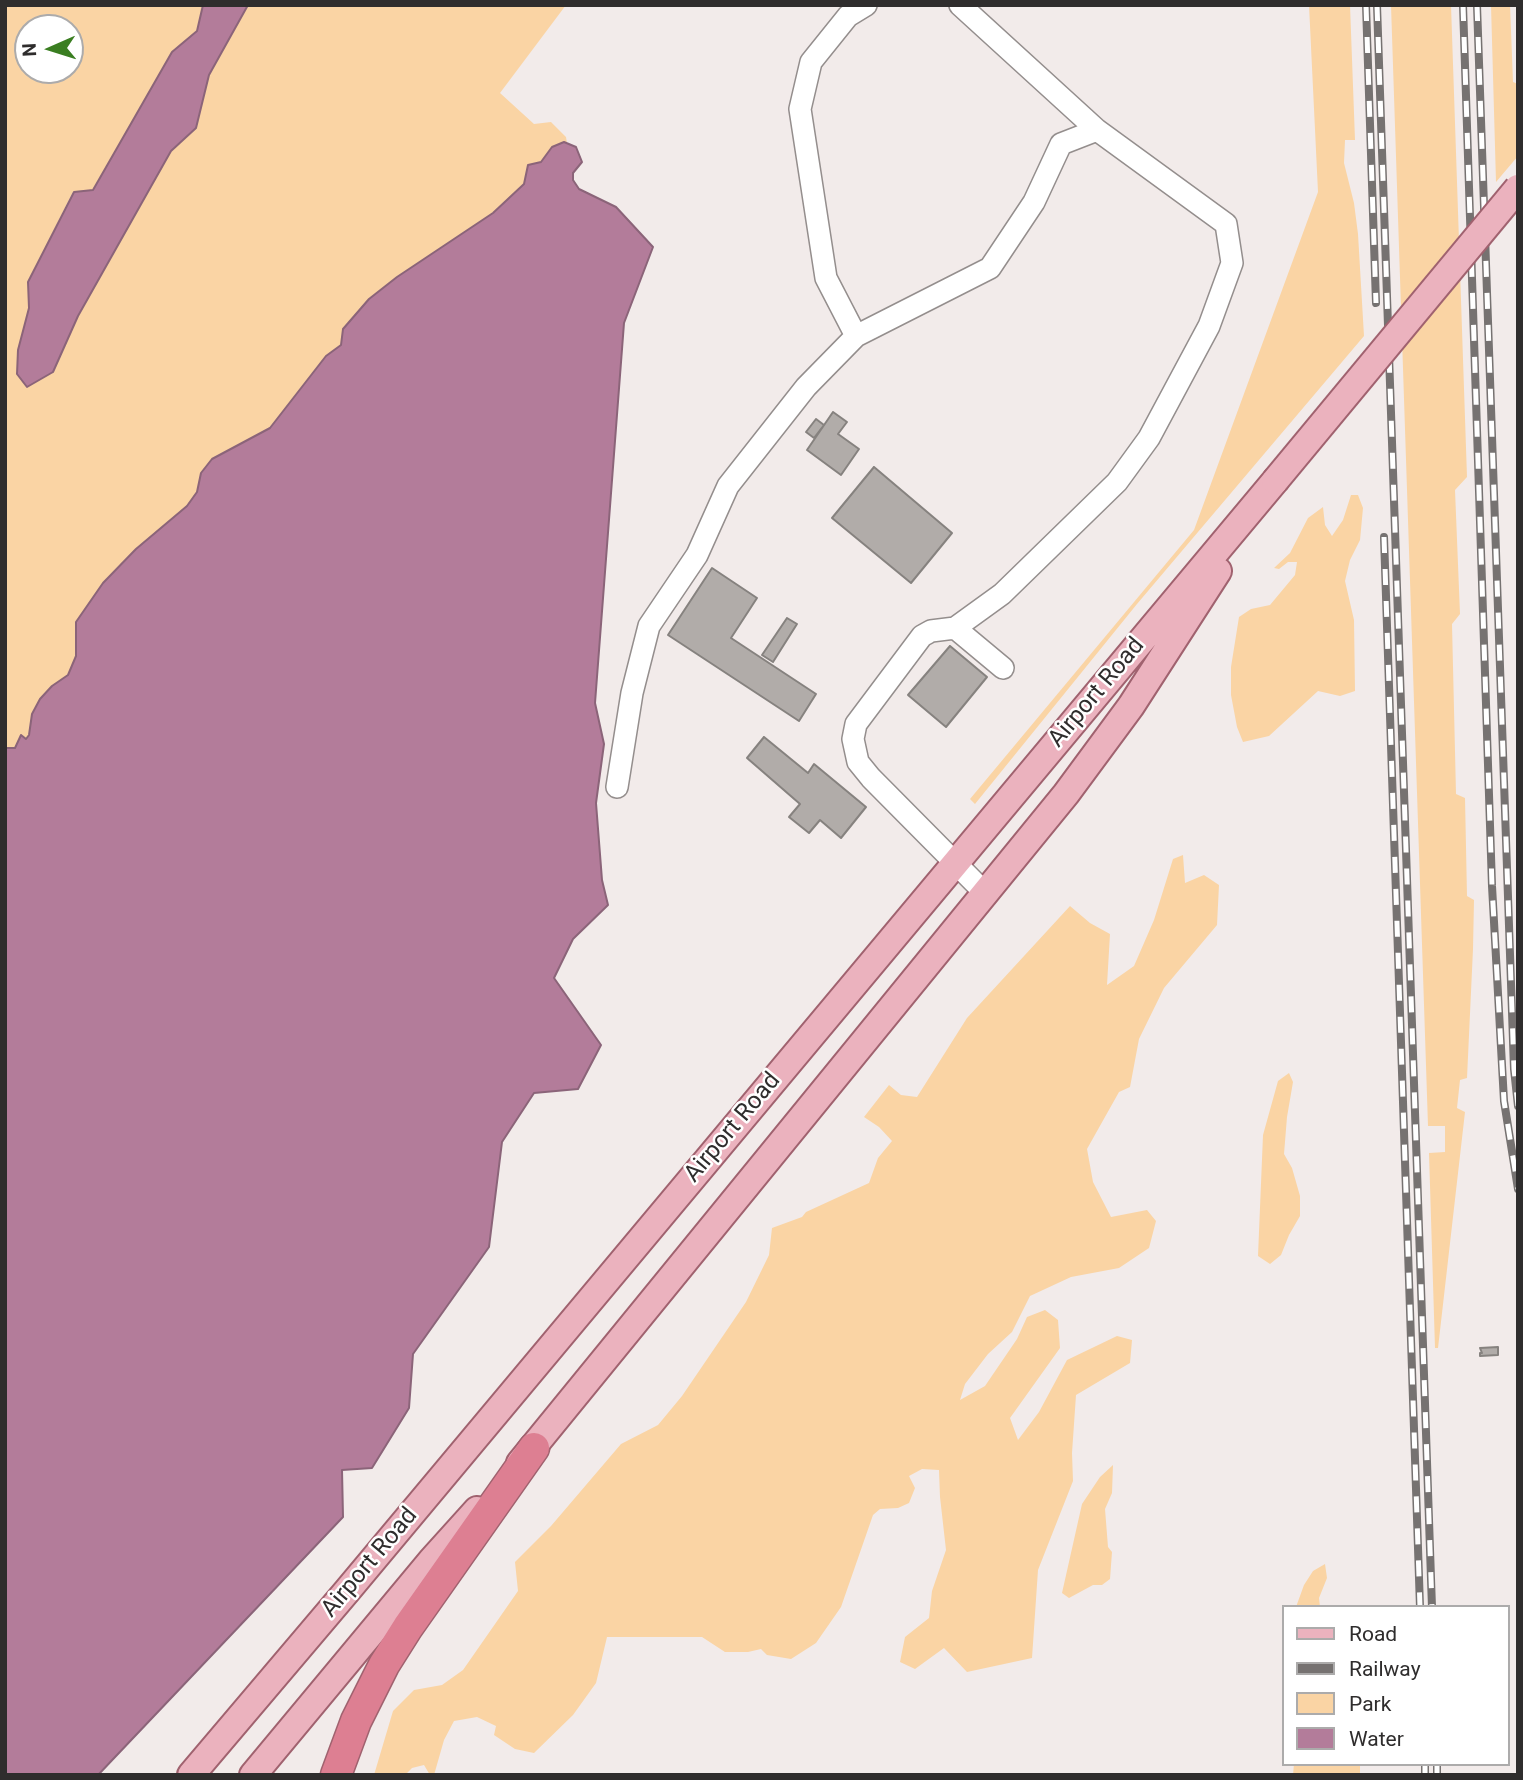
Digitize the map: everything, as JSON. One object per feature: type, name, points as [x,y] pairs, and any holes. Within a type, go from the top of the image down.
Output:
[{"type":"highway","points":[[336,1775],[356,1721],[384,1665],[534,1448]]},
{"type":"main road","name":"Airport Road","points":[[191,1775],[356,1581],[1518,188]]},
{"type":"main road","name":"Airport Road","points":[[253,1775],[431,1561],[534,1448],[1066,794],[1131,706],[1275,481]]},
{"type":"main road","points":[[762,1094],[796,1125]]},
{"type":"lane","points":[[856,336],[826,278],[800,109],[811,62],[848,16],[866,5]]},
{"type":"lane","points":[[960,5],[1097,130],[1226,224],[1232,263],[1209,326],[1149,438],[1117,482],[1002,594],[955,628],[931,631],[922,636],[856,724],[853,739],[858,762],[985,893]]},
{"type":"lane","points":[[617,787],[632,693],[649,626],[697,555],[728,486],[806,387],[856,336],[990,268],[1034,202],[1061,144],[1097,130]]},
{"type":"lane","points":[[955,628],[1003,668]]},
{"type":"green space","points":[[5,5],[203,5],[197,31],[172,52],[93,190],[73,192],[28,282],[29,308],[18,350],[53,372],[78,316],[171,151],[196,128],[209,75],[248,5],[566,5],[500,93],[534,124],[551,122],[566,137],[567,143],[552,147],[524,184],[493,213],[397,277],[369,299],[343,329],[341,345],[326,356],[270,428],[201,473],[197,492],[187,506],[136,549],[103,583],[76,622],[76,657],[68,675],[52,686],[32,714],[29,735],[15,748],[5,748]]},
{"type":"green space","points":[[1309,5],[1350,5],[1355,140],[1345,140],[1344,163],[1358,234],[1364,336],[1137,604],[975,804],[970,799],[1194,530],[1318,192]]},
{"type":"green space","points":[[1391,5],[1451,5],[1467,477],[1455,490],[1460,614],[1452,624],[1456,794],[1465,798],[1467,896],[1474,900],[1467,1078],[1460,1080],[1457,1108],[1465,1112],[1438,1348],[1435,1348],[1429,1153],[1445,1152],[1445,1126],[1428,1126]]},
{"type":"green space","points":[[1491,5],[1510,5],[1513,82],[1518,84],[1518,156],[1496,182]]},
{"type":"green space","points":[[1351,495],[1358,495],[1363,508],[1360,540],[1350,560],[1345,581],[1354,620],[1355,691],[1340,696],[1318,691],[1269,736],[1243,742],[1237,727],[1231,695],[1231,667],[1239,617],[1251,609],[1270,605],[1295,575],[1297,562],[1288,562],[1279,569],[1274,568],[1290,553],[1308,518],[1323,507],[1325,525],[1332,536],[1343,520]]},
{"type":"green space","points":[[1183,855],[1185,883],[1204,875],[1219,885],[1217,925],[1164,988],[1139,1039],[1130,1087],[1119,1092],[1087,1149],[1093,1182],[1111,1217],[1147,1210],[1156,1221],[1149,1248],[1119,1268],[1071,1277],[1030,1296],[1012,1332],[988,1354],[965,1384],[960,1400],[985,1386],[1017,1339],[1027,1317],[1045,1310],[1058,1320],[1060,1348],[1010,1418],[1018,1440],[1039,1412],[1067,1360],[1117,1336],[1132,1340],[1130,1363],[1076,1395],[1073,1481],[1038,1570],[1032,1658],[967,1672],[944,1648],[915,1669],[900,1662],[905,1637],[929,1618],[932,1591],[946,1550],[939,1470],[922,1469],[909,1476],[915,1488],[909,1503],[898,1508],[880,1509],[873,1515],[841,1607],[816,1643],[791,1659],[767,1655],[761,1649],[725,1652],[702,1637],[607,1637],[596,1683],[573,1715],[534,1753],[515,1749],[494,1735],[496,1726],[477,1717],[454,1721],[444,1740],[434,1775],[430,1775],[424,1765],[412,1768],[405,1775],[374,1775],[393,1711],[414,1690],[442,1685],[463,1670],[518,1591],[515,1562],[551,1526],[621,1444],[658,1425],[682,1396],[746,1302],[769,1255],[772,1228],[802,1217],[806,1212],[869,1183],[878,1158],[892,1141],[879,1127],[864,1117],[889,1085],[901,1095],[917,1097],[967,1018],[1070,906],[1090,923],[1110,934],[1107,985],[1134,966],[1154,920],[1173,859]]},
{"type":"green space","points":[[1289,1073],[1293,1082],[1284,1154],[1292,1168],[1300,1196],[1300,1216],[1281,1255],[1270,1264],[1258,1256],[1263,1135],[1278,1081]]},
{"type":"green space","points":[[1113,1465],[1112,1493],[1105,1509],[1108,1547],[1112,1552],[1110,1579],[1069,1598],[1062,1593],[1082,1504],[1100,1477]]},
{"type":"green space","points":[[1325,1564],[1327,1578],[1319,1598],[1320,1605],[1297,1605],[1304,1585],[1313,1571]]},
{"type":"green space","points":[[1294,1766],[1360,1766],[1360,1775],[1293,1775]]},
{"type":"water","points":[[203,5],[248,5],[209,75],[196,128],[171,151],[78,316],[53,372],[27,387],[17,374],[18,350],[29,308],[28,282],[74,192],[93,190],[172,52],[197,31]]},
{"type":"water","points":[[564,142],[576,147],[582,162],[573,173],[573,180],[579,189],[616,207],[653,247],[624,323],[595,703],[604,744],[596,803],[602,880],[608,905],[573,939],[554,978],[601,1045],[578,1089],[534,1093],[502,1142],[489,1247],[413,1354],[409,1408],[372,1468],[342,1470],[343,1517],[98,1775],[5,1775],[5,748],[15,748],[21,735],[26,739],[32,714],[40,699],[68,675],[76,656],[76,622],[103,583],[136,549],[187,506],[197,492],[201,473],[212,459],[270,428],[326,356],[341,345],[343,329],[369,299],[397,277],[493,213],[524,184],[528,165],[541,162],[552,147]]},
{"type":"building","points":[[833,412],[847,422],[838,434],[859,449],[841,475],[807,450]]},
{"type":"building","points":[[816,419],[824,425],[814,438],[806,432]]},
{"type":"building","points":[[874,467],[952,533],[911,583],[832,518]]},
{"type":"building","points":[[712,568],[757,598],[731,638],[816,694],[799,721],[668,635]]},
{"type":"building","points":[[787,618],[797,624],[773,662],[762,655]]},
{"type":"building","points":[[950,646],[987,677],[946,727],[908,695]]},
{"type":"building","points":[[764,737],[808,773],[814,764],[866,807],[841,838],[820,820],[809,833],[789,817],[800,804],[747,758]]},
{"type":"building","points":[[1498,1347],[1498,1355],[1480,1356],[1480,1348]]},
{"type":"railway","points":[[1366,5],[1376,303]]},
{"type":"railway","points":[[1377,5],[1432,1605]]},
{"type":"railway","points":[[1463,5],[1492,886],[1504,1101],[1518,1189]]},
{"type":"railway","points":[[1477,5],[1514,1069],[1518,1106]]},
{"type":"railway","points":[[1384,537],[1420,1605]]},
{"type":"railway","points":[[1425,1766],[1425,1775]]},
{"type":"railway","points":[[1437,1766],[1437,1775]]}]
